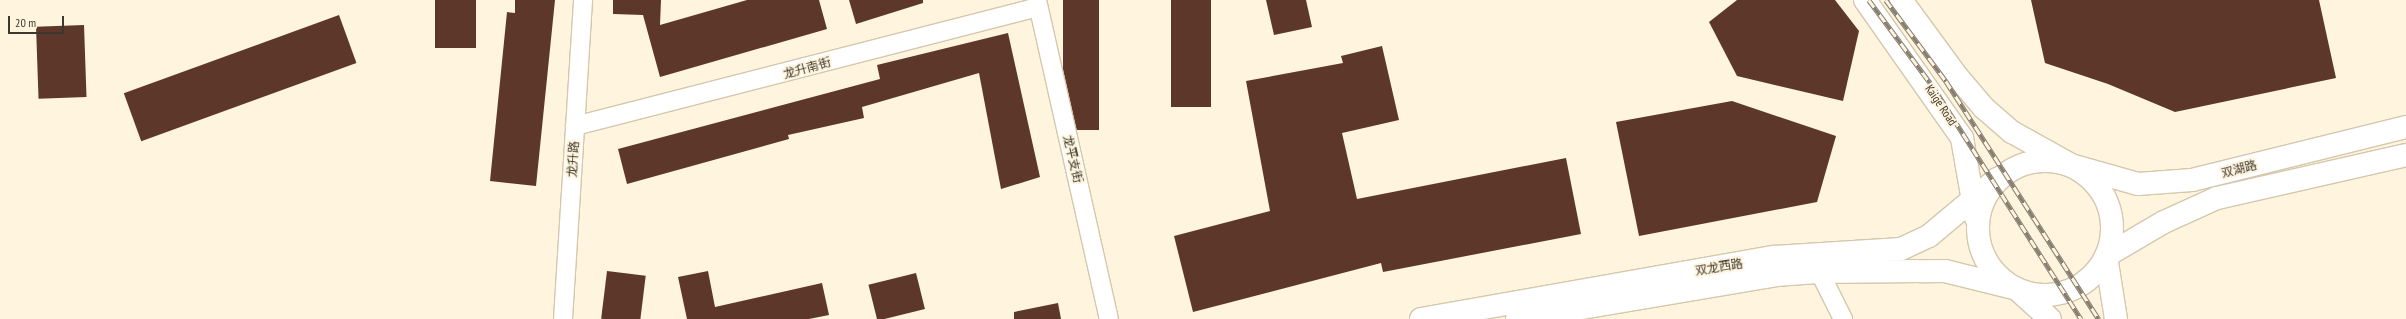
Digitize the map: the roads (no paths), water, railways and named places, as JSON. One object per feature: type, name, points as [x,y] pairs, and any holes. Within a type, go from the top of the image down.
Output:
[{"type":"main road","name":"Kaige Road","points":[[1865,0],[1962,138],[1974,200],[1977,227]]},
{"type":"main road","points":[[1901,0],[1984,108],[2012,132],[2071,165],[2089,177],[2103,193],[2108,207],[2112,236],[2106,256],[2095,274],[2078,287],[2058,294],[2037,295],[2017,289]]},
{"type":"main road","name":"双湖路","points":[[2071,165],[2138,184],[2192,180],[2406,127]]},
{"type":"main road","name":"双湖路","points":[[2106,256],[2164,222],[2217,198],[2406,156]]},
{"type":"main road","points":[[2050,319],[1988,264],[1977,227],[1980,210],[1997,179],[2032,161],[2052,160],[2071,165]]},
{"type":"main road","name":"双龙西路","points":[[1517,319],[1776,275],[1815,263],[1901,249],[1928,236],[1974,200],[1997,179]]},
{"type":"main road","points":[[2106,256],[2116,319]]},
{"type":"main road","name":"双龙西路","points":[[1421,319],[1767,259],[1945,271],[2017,289]]},
{"type":"street","name":"龙升路","points":[[563,319],[583,0]]},
{"type":"street","name":"龙升南街","points":[[575,126],[1037,4]]},
{"type":"street","name":"龙平支街","points":[[1037,4],[1109,319]]},
{"type":"street","points":[[1815,263],[1843,319]]},
{"type":"railway","points":[[1869,0],[1934,88],[2081,319]]},
{"type":"railway","points":[[1886,0],[1946,81],[2099,319]]}]
